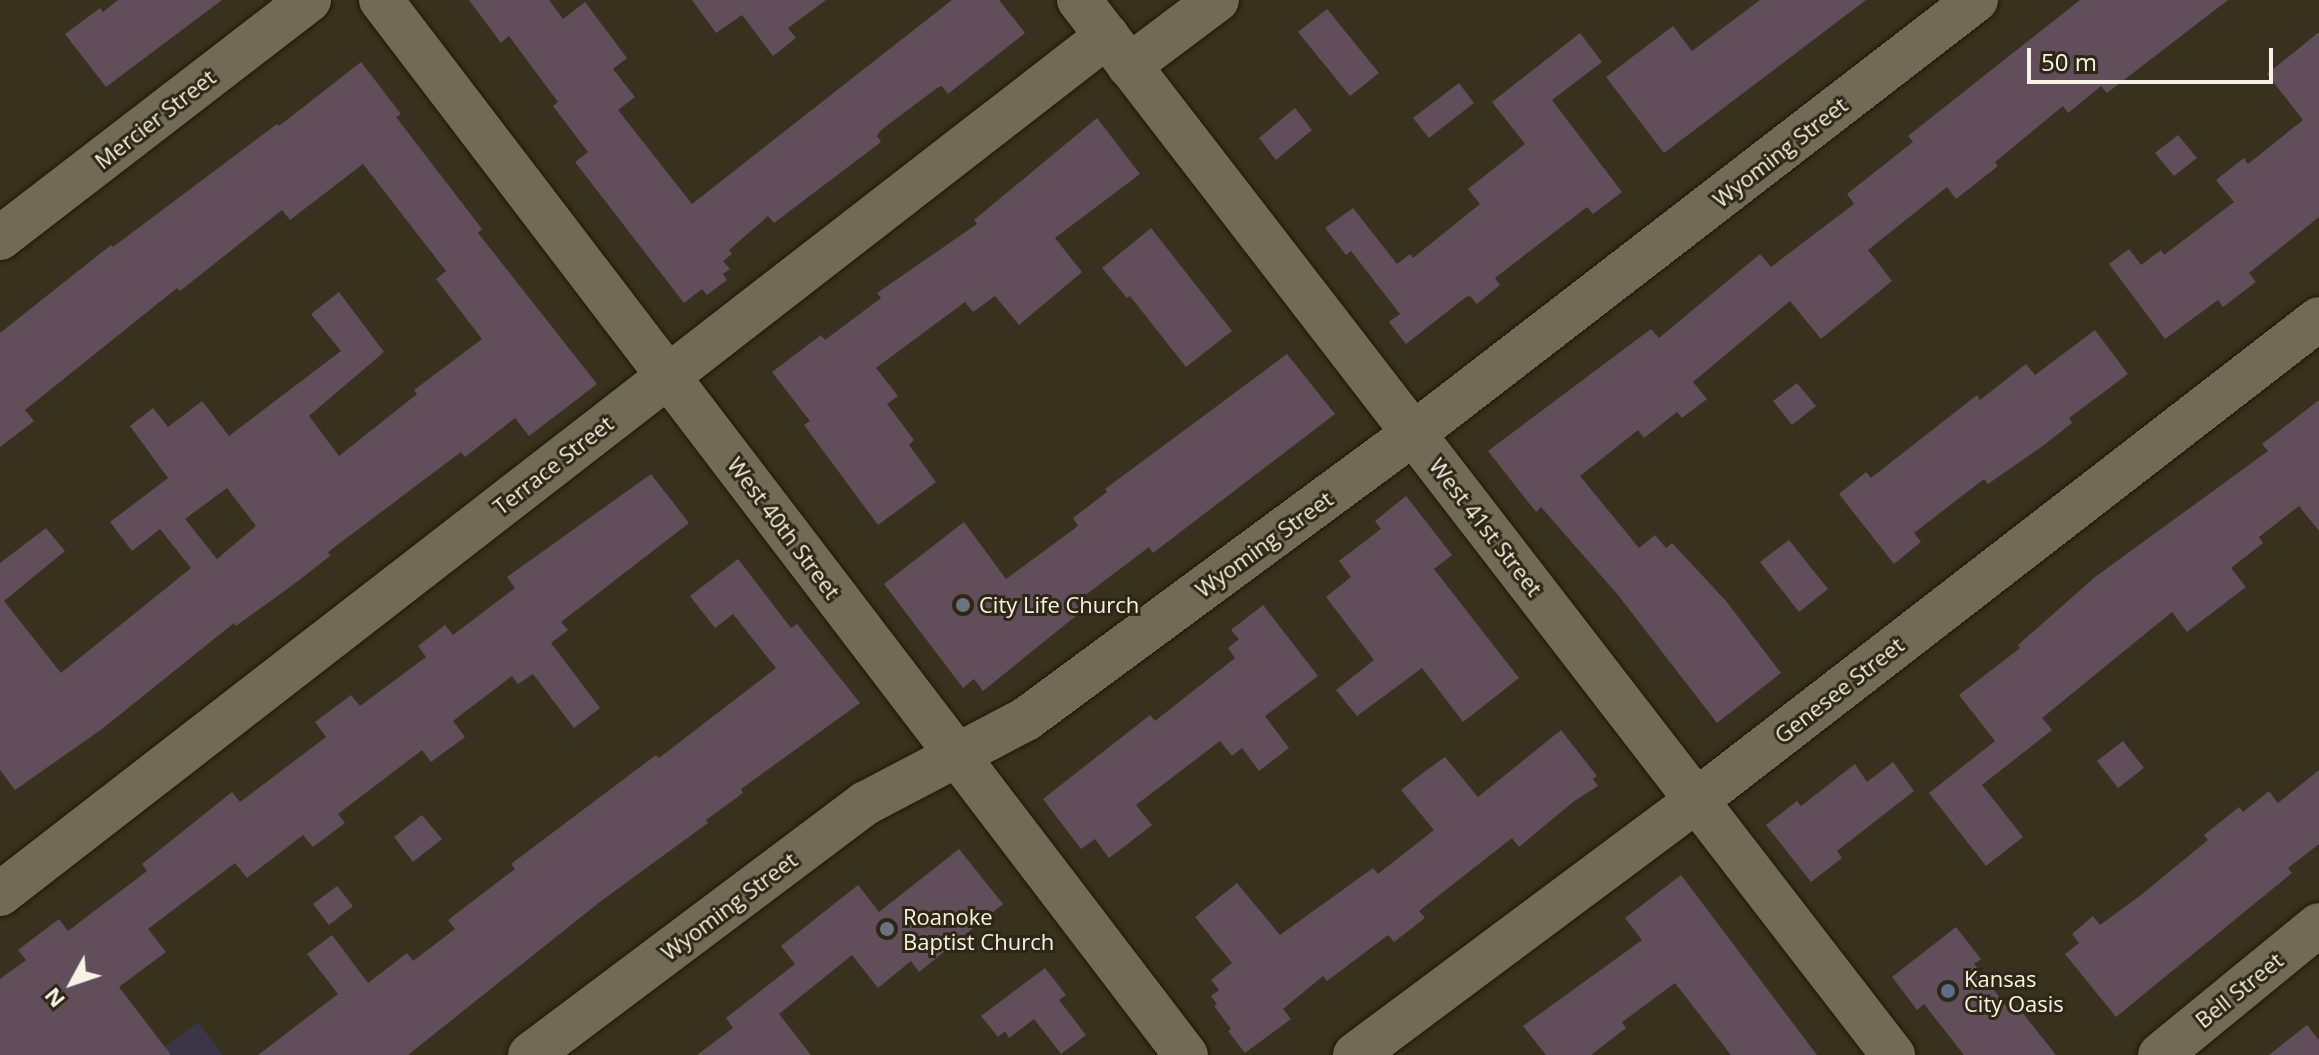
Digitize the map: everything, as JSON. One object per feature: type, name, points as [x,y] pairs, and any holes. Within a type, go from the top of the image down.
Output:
[{"type":"street","name":"Mercier Street","points":[[0,238],[309,0]]},
{"type":"street","name":"West 40th Street","points":[[381,0],[1186,1055]]},
{"type":"street","name":"West 41st Street","points":[[1079,0],[1893,1055]]},
{"type":"street","name":"Terrace Street","points":[[0,894],[668,375],[1118,51],[1217,0]]},
{"type":"street","name":"Wyoming Street","points":[[530,1055],[866,803],[959,758],[1026,719],[1413,434],[1976,0]]},
{"type":"street","name":"Genesee Street","points":[[1355,1055],[1697,800],[2319,319]]},
{"type":"street","name":"Bell Street","points":[[2160,1055],[2319,925]]},
{"type":"shaded area","points":[[198,1022],[223,1055],[154,1055]]},
{"type":"building","points":[[118,0],[222,0],[106,87],[65,34],[100,8],[103,12]]},
{"type":"building","points":[[469,0],[549,0],[563,19],[585,2],[627,58],[613,69],[635,97],[618,110],[692,204],[952,0],[999,0],[1025,33],[948,94],[942,86],[937,88],[881,130],[877,136],[881,142],[774,223],[768,216],[729,250],[732,254],[723,261],[730,269],[723,274],[727,280],[707,295],[702,289],[684,303],[575,162],[588,152],[553,106],[558,102],[509,36],[501,43]]},
{"type":"building","points":[[692,0],[826,0],[788,28],[796,38],[773,56],[742,15],[716,33]]},
{"type":"building","points":[[1760,0],[1866,0],[1664,153],[1606,77],[1673,26],[1692,51]]},
{"type":"building","points":[[2080,0],[2228,0],[2107,93],[2101,86],[2068,113],[2063,106],[1995,162],[1998,166],[1956,199],[1947,187],[1868,250],[1892,281],[1821,339],[1790,301],[1693,382],[1707,399],[1682,418],[1677,412],[1644,438],[1638,430],[1580,476],[1639,548],[1655,535],[1666,548],[1672,543],[1726,601],[1781,673],[1717,723],[1618,595],[1541,507],[1536,512],[1488,451],[1651,329],[1659,338],[1760,254],[1771,267],[1854,204],[1847,194],[1913,142],[1908,136]]},
{"type":"building","points":[[1327,9],[1379,73],[1350,96],[1298,32]]},
{"type":"building","points":[[2319,32],[2319,217],[2249,273],[2256,282],[2223,307],[2218,300],[2165,339],[2109,264],[2129,249],[2141,265],[2161,250],[2164,255],[2234,202],[2216,180],[2244,158],[2248,164],[2303,120],[2267,74]]},
{"type":"building","points":[[1580,33],[1602,62],[1552,100],[1622,192],[1593,214],[1587,207],[1495,278],[1500,285],[1477,304],[1470,296],[1466,297],[1406,344],[1389,322],[1400,314],[1351,251],[1346,255],[1325,228],[1353,208],[1397,264],[1410,254],[1413,258],[1480,204],[1468,189],[1525,144],[1492,102]]},
{"type":"building","points":[[361,62],[401,114],[396,117],[482,229],[478,233],[597,384],[529,436],[515,418],[465,457],[461,452],[328,552],[330,556],[298,581],[236,626],[234,623],[102,729],[15,790],[0,770],[0,563],[46,528],[65,551],[4,601],[61,673],[191,568],[160,529],[132,551],[110,522],[168,478],[130,426],[153,408],[168,427],[202,401],[229,436],[341,351],[311,314],[339,292],[384,352],[309,416],[339,456],[417,394],[414,390],[482,339],[436,279],[446,271],[363,164],[290,220],[282,210],[180,291],[177,288],[25,410],[34,421],[0,447],[0,333],[111,245],[113,247],[277,124],[279,126]],"holes":[[[227,488],[256,526],[217,559],[185,519]]]},
{"type":"building","points":[[1459,83],[1474,103],[1429,138],[1413,118]]},
{"type":"building","points":[[1295,108],[1312,130],[1276,160],[1259,138]]},
{"type":"building","points":[[1097,118],[1140,174],[1055,238],[1082,272],[1019,325],[995,296],[973,312],[965,302],[876,368],[898,396],[887,404],[914,440],[909,445],[936,482],[878,525],[804,425],[810,421],[772,372],[821,335],[825,340],[881,298],[877,293],[977,224],[974,220]]},
{"type":"building","points":[[2178,135],[2197,158],[2174,176],[2155,153]]},
{"type":"building","points":[[1151,228],[1232,331],[1186,367],[1130,296],[1127,298],[1102,268]]},
{"type":"building","points":[[2095,330],[2128,374],[2069,418],[2072,423],[2044,445],[1988,484],[1984,479],[1914,533],[1921,542],[1894,564],[1839,494],[1866,472],[1871,478],[1977,395],[1980,400],[2026,364],[2035,375]]},
{"type":"building","points":[[1287,354],[1335,414],[1153,553],[1149,547],[1075,603],[1082,611],[983,691],[974,679],[963,688],[884,584],[964,522],[1006,579],[1078,526],[1073,518],[1107,492],[1105,489]]},
{"type":"building","points":[[1797,383],[1816,406],[1792,425],[1773,401]]},
{"type":"building","points":[[2319,400],[2319,531],[2299,506],[2259,537],[2263,543],[2231,568],[2246,587],[2187,632],[2172,612],[2042,718],[2052,730],[1982,785],[2023,837],[1986,866],[1929,793],[1995,741],[1959,695],[2020,648],[2018,645],[2095,577],[2268,451],[2262,444]]},
{"type":"building","points":[[651,474],[689,523],[561,622],[568,630],[551,643],[600,708],[574,728],[533,674],[518,684],[512,676],[453,721],[465,737],[431,762],[422,750],[338,814],[345,823],[313,847],[303,835],[247,878],[235,863],[148,929],[166,952],[119,987],[171,1055],[0,1055],[0,979],[26,960],[18,950],[59,919],[68,931],[147,871],[142,864],[232,792],[240,802],[326,737],[315,722],[351,695],[360,706],[426,657],[418,646],[445,625],[453,635],[515,588],[507,577]]},
{"type":"building","points":[[1406,496],[1452,555],[1434,569],[1519,678],[1463,722],[1422,668],[1357,716],[1336,690],[1374,660],[1326,597],[1351,577],[1339,561],[1381,529],[1375,521]]},
{"type":"building","points":[[1789,540],[1828,589],[1799,612],[1760,562]]},
{"type":"building","points":[[738,559],[791,628],[797,624],[860,703],[741,789],[743,793],[706,820],[708,823],[601,901],[408,1055],[258,1055],[338,994],[307,954],[332,935],[368,983],[407,953],[413,961],[455,929],[448,920],[515,869],[511,864],[656,755],[659,758],[776,668],[733,614],[715,628],[690,596]]},
{"type":"building","points":[[1263,605],[1318,676],[1265,716],[1289,748],[1259,771],[1242,748],[1232,756],[1220,741],[1136,805],[1152,825],[1129,843],[1109,858],[1095,839],[1081,849],[1043,799],[1150,715],[1155,721],[1235,658],[1228,648],[1239,639],[1231,630]]},
{"type":"building","points":[[1561,730],[1597,776],[1593,779],[1598,786],[1573,802],[1519,847],[1512,838],[1419,911],[1425,918],[1394,942],[1388,935],[1327,981],[1323,976],[1283,1009],[1291,1019],[1245,1053],[1228,1031],[1231,1029],[1214,1006],[1217,1004],[1211,996],[1219,990],[1211,980],[1232,963],[1195,917],[1237,883],[1280,935],[1373,868],[1378,874],[1434,830],[1401,790],[1424,772],[1445,757],[1478,797]]},
{"type":"building","points":[[2123,741],[2144,768],[2118,788],[2097,761]]},
{"type":"building","points":[[1893,762],[1914,791],[1837,851],[1842,858],[1811,882],[1766,825],[1797,801],[1801,806],[1855,764],[1867,782]]},
{"type":"building","points":[[2319,770],[2319,844],[2288,868],[2292,873],[2116,1017],[2065,954],[2079,943],[2072,934],[2093,916],[2100,925],[2141,895],[2208,840],[2204,835],[2239,807],[2243,812],[2269,791],[2278,803]]},
{"type":"building","points":[[422,815],[442,839],[413,862],[394,837]]},
{"type":"building","name":"Roanoke Baptist Church","points":[[959,849],[1003,904],[919,972],[911,961],[878,988],[852,955],[779,1014],[811,1055],[697,1055],[733,1028],[726,1018],[795,964],[781,946],[858,885],[879,912]]},
{"type":"building","points":[[1681,875],[1817,1055],[1731,1055],[1675,983],[1622,1022],[1626,1028],[1591,1055],[1546,1055],[1523,1026],[1642,940],[1625,918]]},
{"type":"building","points":[[337,886],[353,906],[329,925],[313,904]]},
{"type":"building","name":"Kansas City Oasis","points":[[1956,927],[1981,959],[1974,964],[2010,1011],[2017,1006],[2056,1055],[1964,1055],[1924,1004],[1917,1010],[1892,977]]},
{"type":"building","points":[[1045,968],[1066,995],[1059,1000],[1086,1035],[1061,1054],[1034,1019],[1009,1038],[1005,1031],[998,1037],[981,1016]]},
{"type":"building","points":[[2307,1025],[2319,1040],[2319,1055],[2269,1055]]},
{"type":"place","name":"City Life Church","points":[[963,605]]},
{"type":"place","name":"Roanoke Baptist Church","points":[[887,929]]},
{"type":"place","name":"Kansas City Oasis","points":[[1948,991]]}]
